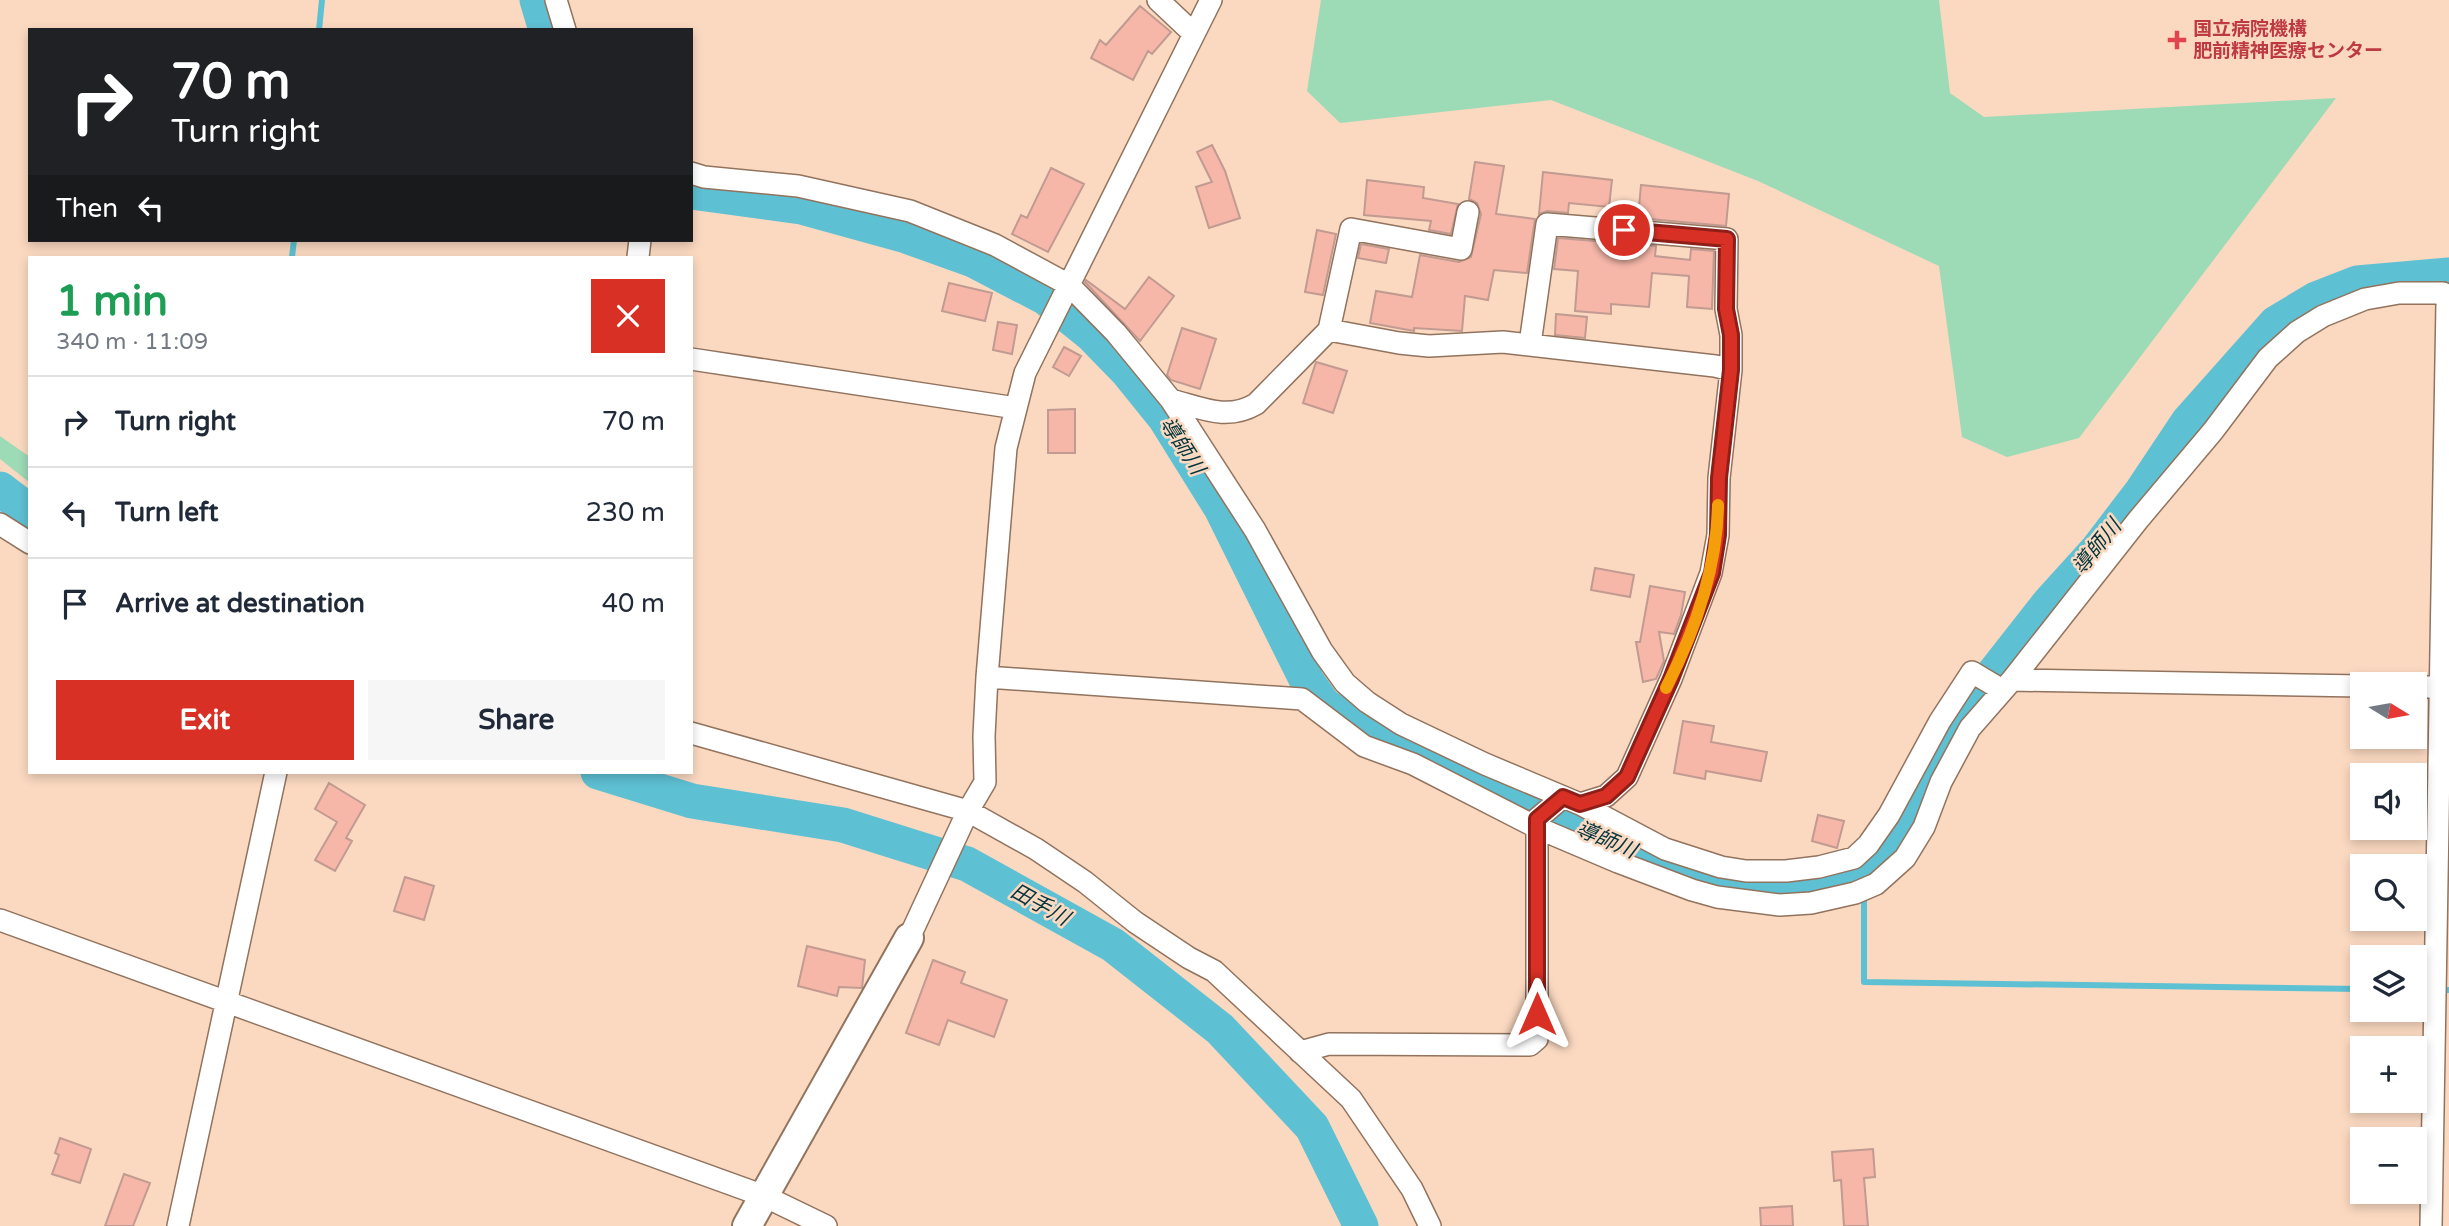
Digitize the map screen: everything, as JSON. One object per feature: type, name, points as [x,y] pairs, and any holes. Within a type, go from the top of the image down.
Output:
[{"type":"street","points":[[556,0],[564,28]]},
{"type":"street","points":[[1158,0],[1194,34]]},
{"type":"street","points":[[747,1226],[909,938],[968,811],[985,782],[987,677],[1006,448],[1025,373],[1211,0]]},
{"type":"street","points":[[693,174],[798,186],[910,211],[995,245],[1069,285],[1116,333],[1171,400],[1255,530],[1322,651],[1345,683],[1367,702],[1401,724],[1572,801],[1665,849],[1721,867],[1786,871],[1819,867],[1853,858],[1868,845],[1889,815],[1940,721],[1972,672],[2007,685],[2350,686]]},
{"type":"street","points":[[1171,400],[1225,413],[1242,412],[1256,404],[1329,330],[1351,229],[1461,249],[1468,212]]},
{"type":"street","points":[[1530,344],[1546,224],[1727,239],[1726,309],[1731,335],[1731,370],[1719,478],[1718,535],[1707,585],[1671,679],[1627,777],[1606,796],[1572,801],[1538,824]]},
{"type":"street","points":[[987,677],[1302,699],[1364,746],[1413,764],[1618,862],[1717,897],[1780,905],[1811,903],[1855,892],[1876,884],[1905,858],[1924,827],[1952,758],[1970,728],[2213,431],[2268,358],[2297,332],[2323,316],[2365,299],[2399,293],[2443,293],[2448,302],[2444,687],[2431,1226]]},
{"type":"street","points":[[1329,330],[1429,346],[1503,342],[1530,344],[1731,370]]},
{"type":"street","points":[[693,359],[1016,408]]},
{"type":"street","points":[[0,524],[28,542]]},
{"type":"street","points":[[693,734],[968,811],[1036,849],[1085,882],[1135,922],[1213,971],[1351,1099],[1412,1189],[1430,1226]]},
{"type":"street","points":[[178,1226],[276,774]]},
{"type":"street","points":[[1300,1052],[1329,1044],[1530,1045],[1536,1039],[1538,824]]},
{"type":"street","points":[[0,920],[764,1196],[826,1226]]},
{"type":"green space","points":[[1321,0],[1939,0],[1950,93],[1984,117],[2336,98],[2079,438],[2007,457],[1962,437],[1939,266],[1758,181],[1551,100],[1340,123],[1307,91]]},
{"type":"green space","points":[[0,436],[28,455],[28,481],[0,459]]},
{"type":"building","points":[[1140,6],[1171,32],[1152,54],[1148,51],[1133,80],[1091,58],[1100,40],[1106,45]]},
{"type":"building","points":[[1212,145],[1225,171],[1240,218],[1209,228],[1196,187],[1212,182],[1197,152]]},
{"type":"building","points":[[1475,162],[1504,166],[1496,214],[1535,219],[1527,273],[1494,270],[1488,300],[1465,296],[1462,331],[1414,328],[1414,331],[1370,323],[1376,291],[1412,297],[1420,255],[1459,262],[1471,257],[1481,214],[1477,203],[1469,199]]},
{"type":"building","points":[[1051,168],[1084,184],[1048,252],[1012,234],[1021,215],[1027,218]]},
{"type":"building","points":[[1543,172],[1612,180],[1609,207],[1569,203],[1568,213],[1547,211],[1539,214]]},
{"type":"building","points":[[1367,180],[1424,187],[1423,198],[1458,204],[1451,234],[1429,230],[1431,221],[1364,215]]},
{"type":"building","points":[[1641,185],[1729,194],[1726,226],[1638,218]]},
{"type":"building","points":[[1317,230],[1336,234],[1323,295],[1305,292]]},
{"type":"building","points":[[1558,238],[1656,246],[1655,256],[1690,260],[1691,249],[1714,251],[1712,309],[1687,307],[1689,276],[1652,273],[1649,307],[1611,304],[1611,314],[1575,311],[1578,271],[1554,269]]},
{"type":"building","points":[[1361,244],[1389,249],[1386,263],[1358,258]]},
{"type":"building","points":[[1149,277],[1174,296],[1140,341],[1085,282],[1086,280],[1125,309]]},
{"type":"building","points":[[949,283],[992,293],[985,321],[942,311]]},
{"type":"building","points":[[1556,314],[1587,317],[1585,338],[1555,335]]},
{"type":"building","points":[[998,322],[1017,325],[1012,354],[993,350]]},
{"type":"building","points":[[1182,328],[1216,339],[1200,389],[1171,380],[1167,375]]},
{"type":"building","points":[[1064,347],[1081,356],[1069,376],[1053,367]]},
{"type":"building","points":[[1316,362],[1347,371],[1333,413],[1303,403]]},
{"type":"building","points":[[1075,409],[1075,453],[1048,453],[1048,410]]},
{"type":"building","points":[[1595,568],[1634,575],[1630,597],[1591,590]]},
{"type":"building","points":[[1650,586],[1685,592],[1674,634],[1659,632],[1664,661],[1656,679],[1643,682],[1636,642],[1640,642]]},
{"type":"building","points":[[1683,721],[1714,726],[1711,742],[1767,752],[1761,781],[1706,771],[1705,779],[1674,773]]},
{"type":"building","points":[[329,783],[365,805],[346,838],[352,841],[335,871],[315,860],[337,822],[315,809]]},
{"type":"building","points":[[1818,815],[1844,821],[1837,848],[1812,841]]},
{"type":"building","points":[[405,877],[434,886],[424,920],[394,911]]},
{"type":"building","points":[[807,946],[865,960],[862,988],[839,987],[837,996],[798,986]]},
{"type":"building","points":[[933,960],[965,972],[961,983],[1007,1000],[994,1037],[948,1020],[939,1045],[906,1033]]},
{"type":"building","points":[[60,1138],[91,1149],[80,1183],[52,1174],[59,1155],[55,1153]]},
{"type":"building","points":[[1873,1149],[1875,1177],[1864,1178],[1868,1226],[1844,1226],[1841,1180],[1834,1181],[1832,1152]]},
{"type":"building","points":[[124,1174],[150,1183],[133,1226],[105,1226]]},
{"type":"building","points":[[1792,1206],[1793,1226],[1761,1226],[1760,1208]]},
{"type":"waterway","points":[[319,28],[322,0]]},
{"type":"waterway","name":"導師川","points":[[537,0],[545,28]]},
{"type":"waterway","name":"導師川","points":[[693,192],[801,207],[906,236],[973,260],[1046,298],[1091,334],[1127,371],[1165,418],[1221,508],[1307,681],[1324,705],[1371,735],[1560,821],[1609,839],[1681,872],[1728,888],[1766,892],[1796,893],[1825,886],[1864,870],[1895,834],[1928,763],[1965,710],[2049,603],[2097,550],[2142,491],[2188,422],[2276,323],[2316,299],[2357,283],[2449,275]]},
{"type":"waterway","points":[[292,256],[294,242]]},
{"type":"waterway","name":"田手川","points":[[0,489],[28,510]]},
{"type":"waterway","name":"田手川","points":[[604,774],[692,801],[843,825],[967,864],[1113,945],[1220,1029],[1312,1127],[1361,1226]]},
{"type":"waterway","points":[[1864,870],[1864,883]]},
{"type":"waterway","points":[[1864,894],[1864,982],[2350,989]]},
{"type":"waterway","points":[[2427,990],[2449,990]]},
{"type":"slow traffic","points":[[1666,688],[1712,573],[1718,535],[1718,505]]},
{"type":"place","name":"国立病院機構 肥前精神医療センター","points":[[2177,40]]},
{"type":"route","points":[[1537,1014],[1537,819],[1563,797],[1580,804],[1606,796],[1627,777],[1698,611],[1712,573],[1718,535],[1719,478],[1731,370],[1731,335],[1726,309],[1727,239],[1624,230]]}]
